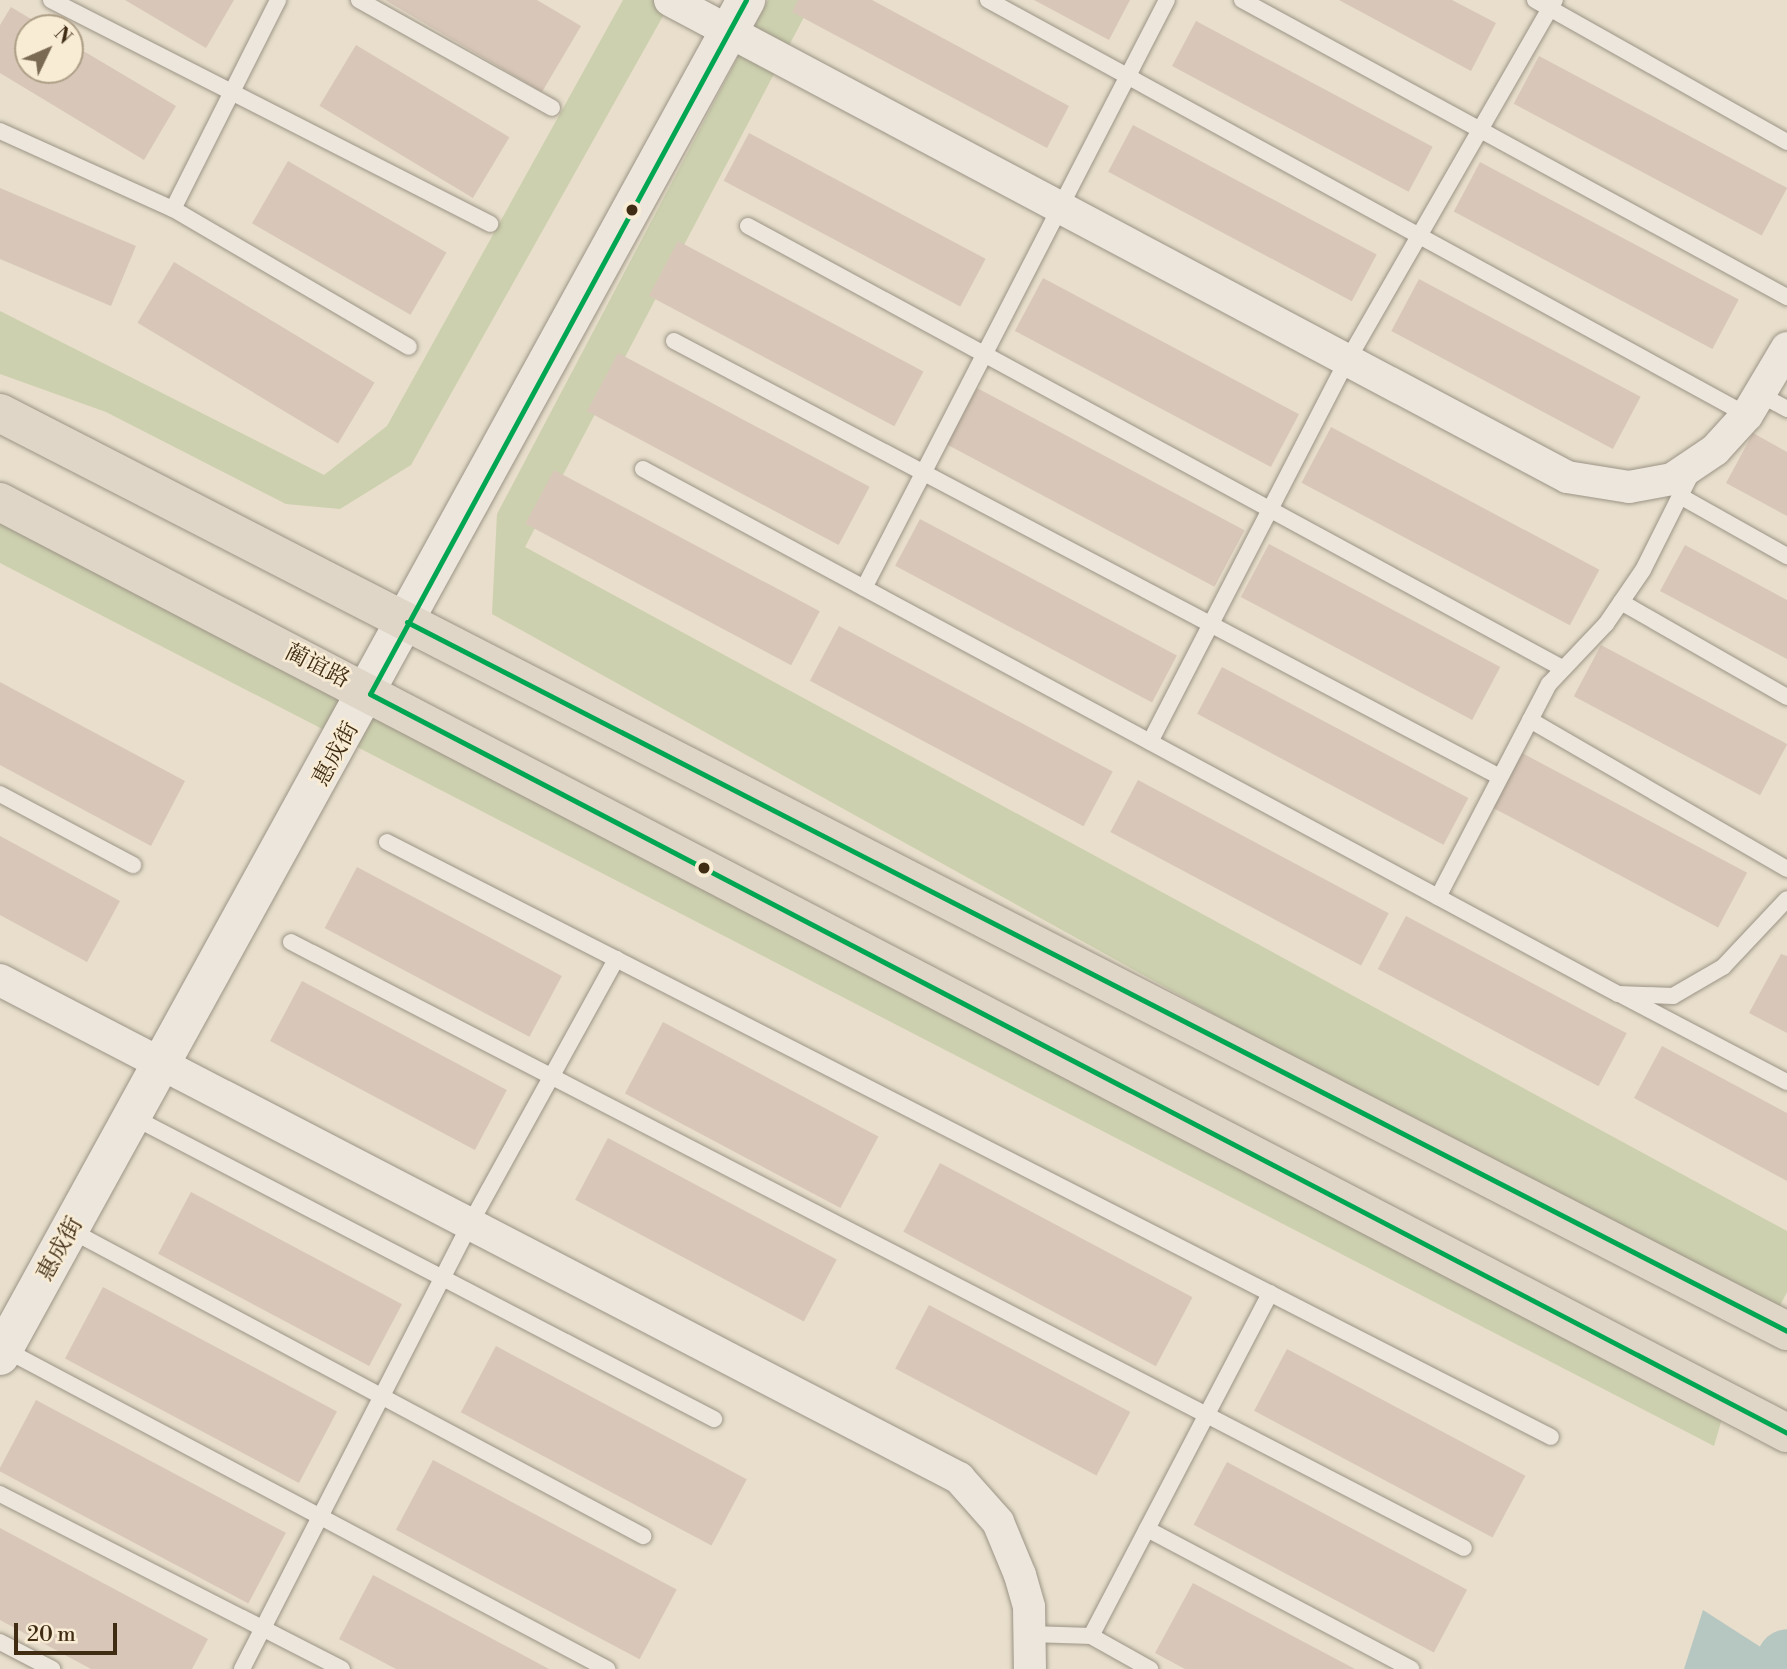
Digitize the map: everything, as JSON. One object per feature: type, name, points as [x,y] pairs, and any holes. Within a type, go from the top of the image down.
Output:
[{"type":"main road","points":[[0,413],[1787,1331]]},
{"type":"main road","name":"蔺谊路","points":[[0,502],[1787,1433]]},
{"type":"street","points":[[670,0],[728,34],[1346,363],[1567,477],[1652,486],[1696,463],[1765,406],[1787,348]]},
{"type":"street","name":"惠成街","points":[[2,1352],[370,694],[746,0]]},
{"type":"street","points":[[0,980],[959,1478],[998,1522],[1020,1575],[1031,1634],[1030,1669]]},
{"type":"lane","points":[[51,0],[490,224]]},
{"type":"lane","points":[[173,208],[230,90],[278,0]]},
{"type":"lane","points":[[359,0],[551,108]]},
{"type":"lane","points":[[988,0],[1420,235],[1765,406]]},
{"type":"lane","points":[[864,588],[1055,208],[1167,0]]},
{"type":"lane","points":[[1242,0],[1787,297]]},
{"type":"lane","points":[[1535,0],[1553,4],[1787,142]]},
{"type":"lane","points":[[1150,742],[1346,363],[1553,4]]},
{"type":"lane","points":[[0,131],[173,208],[409,347]]},
{"type":"lane","points":[[748,226],[984,350],[1270,511],[1562,668]]},
{"type":"lane","points":[[674,341],[1500,777]]},
{"type":"lane","points":[[1438,897],[1530,720],[1562,668],[1621,602],[1696,463]]},
{"type":"lane","points":[[643,469],[1618,994],[1787,1082]]},
{"type":"lane","points":[[1680,496],[1787,556]]},
{"type":"lane","points":[[1621,602],[1787,697]]},
{"type":"lane","points":[[1530,720],[1787,869]]},
{"type":"lane","points":[[0,794],[133,865]]},
{"type":"lane","points":[[387,842],[1551,1437]]},
{"type":"lane","points":[[1618,994],[1672,996],[1723,967],[1780,918],[1787,899]]},
{"type":"lane","points":[[291,942],[551,1080],[1464,1548]]},
{"type":"lane","points":[[243,1669],[381,1396],[446,1280],[470,1224],[615,959]]},
{"type":"lane","points":[[133,1117],[715,1419]]},
{"type":"lane","points":[[70,1230],[643,1536]]},
{"type":"lane","points":[[1091,1636],[1270,1293]]},
{"type":"lane","points":[[2,1352],[607,1669]]},
{"type":"lane","points":[[0,1494],[342,1669]]},
{"type":"lane","points":[[1147,1529],[1411,1669]]},
{"type":"lane","points":[[1031,1634],[1091,1636],[1150,1669]]},
{"type":"lane","points":[[0,1642],[52,1669]]},
{"type":"green space","points":[[623,0],[672,0],[411,465],[340,509],[286,504],[106,412],[0,374],[0,311],[324,475],[387,426]]},
{"type":"green space","points":[[768,0],[813,0],[525,547],[1787,1231],[1787,1292],[1771,1323],[492,614],[497,514]]},
{"type":"green space","points":[[0,490],[1728,1398],[1714,1446],[0,563]]},
{"type":"shaded area","points":[[1703,1610],[1787,1664],[1787,1669],[1684,1669]]},
{"type":"building","points":[[125,0],[234,0],[206,48]]},
{"type":"building","points":[[385,0],[537,0],[581,26],[542,92]]},
{"type":"building","points":[[798,0],[872,0],[1069,106],[1047,148],[792,12]]},
{"type":"building","points":[[1034,0],[1130,0],[1109,40]]},
{"type":"building","points":[[1339,0],[1452,0],[1496,23],[1471,71]]},
{"type":"building","points":[[11,7],[23,14],[14,14],[14,81],[0,73],[0,25]]},
{"type":"building","points":[[1196,21],[1433,147],[1409,192],[1172,66]]},
{"type":"building","points":[[356,45],[509,137],[473,198],[319,106]]},
{"type":"building","points":[[84,51],[176,106],[144,160],[18,84],[84,84]]},
{"type":"building","points":[[1539,56],[1787,188],[1762,236],[1514,104]]},
{"type":"building","points":[[1133,125],[1377,255],[1352,301],[1108,172]]},
{"type":"building","points":[[749,133],[986,259],[960,306],[724,181]]},
{"type":"building","points":[[288,161],[446,253],[410,315],[252,223]]},
{"type":"building","points":[[1480,162],[1739,300],[1712,349],[1454,211]]},
{"type":"building","points":[[0,188],[136,246],[111,306],[0,259]]},
{"type":"building","points":[[678,241],[923,372],[894,426],[649,296]]},
{"type":"building","points":[[174,262],[375,383],[338,443],[137,323]]},
{"type":"building","points":[[1043,278],[1299,414],[1271,467],[1015,331]]},
{"type":"building","points":[[1419,279],[1641,397],[1613,449],[1391,331]]},
{"type":"building","points":[[618,353],[870,487],[839,545],[587,411]]},
{"type":"building","points":[[977,388],[1245,530],[1214,587],[947,445]]},
{"type":"building","points":[[1331,427],[1599,570],[1570,625],[1301,483]]},
{"type":"building","points":[[1753,433],[1787,452],[1787,516],[1726,483]]},
{"type":"building","points":[[554,470],[820,611],[791,665],[525,524]]},
{"type":"building","points":[[920,519],[1177,656],[1152,702],[895,566]]},
{"type":"building","points":[[1269,544],[1500,667],[1472,720],[1241,597]]},
{"type":"building","points":[[1685,545],[1787,600],[1787,659],[1660,591]]},
{"type":"building","points":[[839,626],[1113,772],[1084,826],[810,681]]},
{"type":"building","points":[[1601,645],[1787,744],[1760,795],[1574,696]]},
{"type":"building","points":[[1222,667],[1468,798],[1443,845],[1197,714]]},
{"type":"building","points":[[0,682],[185,781],[151,846],[0,765]]},
{"type":"building","points":[[1522,753],[1747,873],[1718,927],[1493,808]]},
{"type":"building","points":[[1138,780],[1389,913],[1361,965],[1110,832]]},
{"type":"building","points":[[0,836],[120,901],[87,962],[0,915]]},
{"type":"building","points":[[357,867],[562,976],[529,1037],[325,928]]},
{"type":"building","points":[[1406,916],[1627,1033],[1599,1086],[1378,969]]},
{"type":"building","points":[[1781,954],[1787,956],[1787,1033],[1749,1013]]},
{"type":"building","points":[[302,981],[507,1090],[475,1150],[270,1041]]},
{"type":"building","points":[[663,1022],[878,1137],[840,1208],[625,1094]]},
{"type":"building","points":[[1662,1046],[1787,1113],[1787,1181],[1634,1098]]},
{"type":"building","points":[[608,1138],[837,1260],[804,1321],[575,1200]]},
{"type":"building","points":[[940,1163],[1193,1297],[1156,1366],[903,1232]]},
{"type":"building","points":[[191,1192],[402,1304],[369,1366],[158,1254]]},
{"type":"building","points":[[103,1287],[337,1411],[299,1483],[65,1359]]},
{"type":"building","points":[[929,1305],[1130,1412],[1097,1476],[895,1369]]},
{"type":"building","points":[[496,1346],[747,1479],[712,1546],[461,1412]]},
{"type":"building","points":[[1287,1349],[1525,1476],[1493,1538],[1254,1411]]},
{"type":"building","points":[[36,1400],[286,1533],[248,1603],[0,1471]]},
{"type":"building","points":[[433,1460],[677,1590],[640,1659],[396,1530]]},
{"type":"building","points":[[1227,1462],[1467,1590],[1434,1652],[1194,1525]]},
{"type":"building","points":[[0,1528],[208,1639],[192,1669],[91,1669],[0,1620]]},
{"type":"building","points":[[373,1575],[549,1669],[396,1669],[339,1639]]},
{"type":"building","points":[[1193,1583],[1355,1669],[1185,1669],[1155,1653]]},
{"type":"waterway","points":[[1782,1669],[1787,1659]]},
{"type":"transit line","points":[[746,0],[370,694],[1787,1433]]},
{"type":"transit line","points":[[407,622],[1787,1331]]}]
